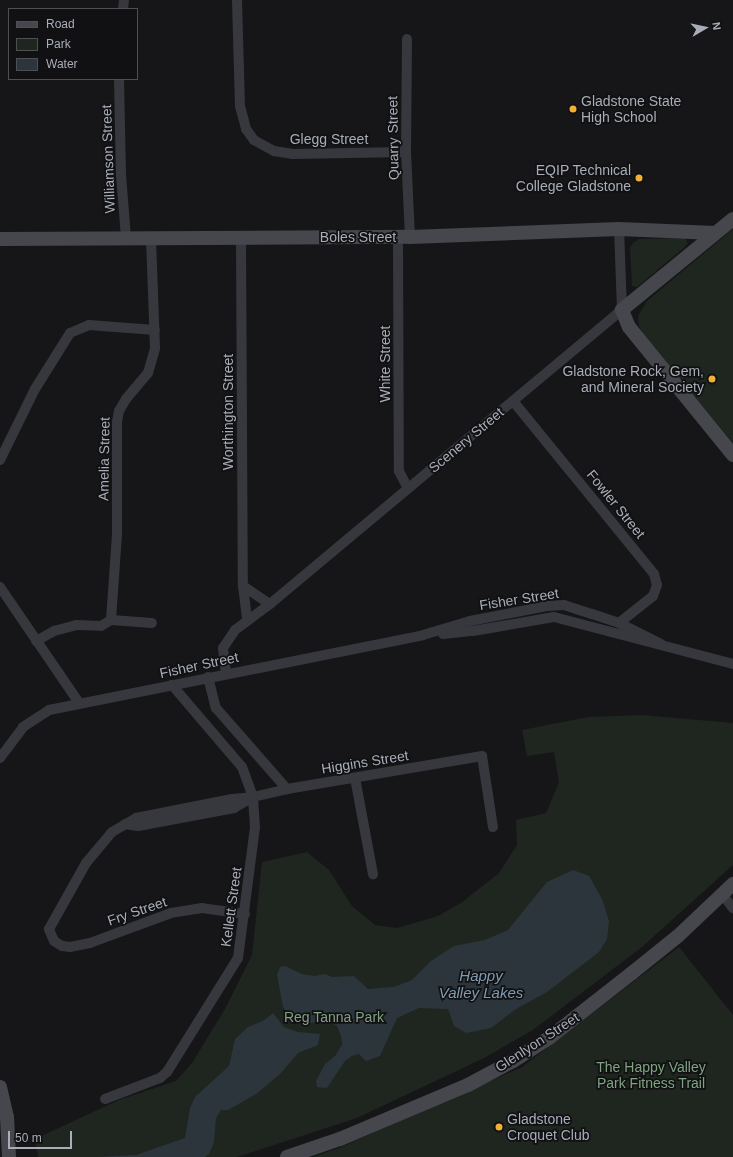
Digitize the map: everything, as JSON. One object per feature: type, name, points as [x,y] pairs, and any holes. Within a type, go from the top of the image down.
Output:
[{"type":"street","name":"Glegg Street","points":[[237,0],[240,106],[246,129],[254,140],[274,151],[293,154],[406,152]]},
{"type":"street","name":"Quarry Street","points":[[404,237],[407,39]]},
{"type":"street","name":"Williamson Street","points":[[119,80],[121,175],[126,237]]},
{"type":"street","name":"Scenery Street","points":[[226,673],[223,657],[226,640],[247,621],[270,604],[733,219]]},
{"type":"street","name":"Boles Street","points":[[0,239],[126,237],[404,237],[620,230],[716,233]]},
{"type":"street","points":[[620,230],[622,310],[629,327],[733,456]]},
{"type":"street","name":"Amelia Street","points":[[111,620],[117,534],[116,422],[119,411],[126,399],[139,386],[150,367],[155,348],[151,237]]},
{"type":"street","name":"White Street","points":[[404,237],[399,471],[408,489]]},
{"type":"street","name":"Worthington Street","points":[[241,238],[243,586],[247,621]]},
{"type":"street","points":[[0,460],[35,389],[70,333],[89,325],[154,330]]},
{"type":"street","name":"Fowler Street","points":[[513,401],[654,574],[657,585],[653,596],[619,623]]},
{"type":"street","points":[[243,586],[270,604]]},
{"type":"street","points":[[0,587],[79,703]]},
{"type":"street","name":"Fisher Street","points":[[0,758],[10,742],[35,717],[49,710],[226,673],[423,635],[470,621],[558,605],[571,607],[619,623],[661,644]]},
{"type":"street","name":"Fisher Street","points":[[423,635],[473,631],[554,617],[733,664]]},
{"type":"street","points":[[36,641],[66,627],[101,626],[111,620],[152,623]]},
{"type":"street","points":[[208,677],[216,708],[288,789]]},
{"type":"street","name":"Kellett Street","points":[[105,1099],[160,1078],[167,1072],[236,963],[245,914],[255,827],[253,797],[242,767],[172,685]]},
{"type":"street","name":"Higgins Street","points":[[49,930],[86,863],[112,832],[136,818],[232,799],[253,797],[288,789],[482,756],[493,827]]},
{"type":"street","points":[[355,778],[373,874]]},
{"type":"street","name":"Glenlyon Street","points":[[287,1157],[340,1139],[468,1085],[513,1061],[549,1038],[678,936],[733,884]]},
{"type":"street","points":[[722,894],[733,908]]},
{"type":"street","name":"Fry Street","points":[[49,930],[54,941],[62,946],[70,947],[90,943],[177,912],[202,908],[245,914]]},
{"type":"street","points":[[0,1087],[7,1117],[9,1157]]},
{"type":"green space","points":[[733,229],[733,443],[644,336],[639,326],[638,316],[647,301]]},
{"type":"green space","points":[[685,238],[688,243],[685,247],[637,287],[632,286],[630,247],[634,242],[639,239]]},
{"type":"green space","name":"Reg Tanna Park","points":[[642,715],[733,723],[733,865],[642,947],[533,1030],[484,1058],[357,1118],[237,1157],[38,1157],[35,1139],[119,1100],[176,1081],[192,1063],[225,1009],[252,955],[262,862],[307,852],[329,870],[352,906],[375,925],[397,928],[438,916],[461,903],[499,873],[517,845],[516,820],[546,813],[559,782],[554,752],[527,756],[522,730],[588,717]]},
{"type":"green space","name":"The Happy Valley Park Fitness Trail","points":[[679,947],[733,1015],[733,1157],[313,1157],[339,1148],[522,1067]]},
{"type":"water","name":"Happy Valley Lakes","points":[[573,870],[589,876],[602,899],[609,921],[607,939],[599,952],[547,992],[516,1009],[491,1028],[466,1033],[454,1026],[448,1009],[419,1008],[397,1018],[380,1056],[366,1061],[359,1054],[352,1056],[345,1061],[327,1088],[317,1087],[316,1081],[325,1064],[335,1056],[342,1045],[341,1036],[337,1026],[325,1020],[307,1024],[300,1018],[292,1019],[283,1007],[277,975],[280,967],[285,966],[302,974],[315,976],[325,974],[332,977],[354,976],[368,989],[394,987],[412,980],[431,961],[454,946],[485,940],[508,930],[547,882]]},
{"type":"water","points":[[273,1013],[284,1027],[298,1032],[320,1034],[318,1045],[298,1053],[280,1074],[256,1094],[228,1110],[221,1110],[216,1118],[214,1142],[209,1154],[205,1157],[97,1157],[136,1155],[185,1138],[190,1108],[195,1097],[229,1066],[235,1039],[248,1027],[263,1021]]},
{"type":"place","name":"Gladstone State High School","points":[[573,109]]},
{"type":"place","name":"EQIP Technical College Gladstone","points":[[639,178]]},
{"type":"place","name":"Gladstone Rock, Gem, and Mineral Society","points":[[712,379]]},
{"type":"place","name":"Gladstone Croquet Club","points":[[499,1127]]}]
